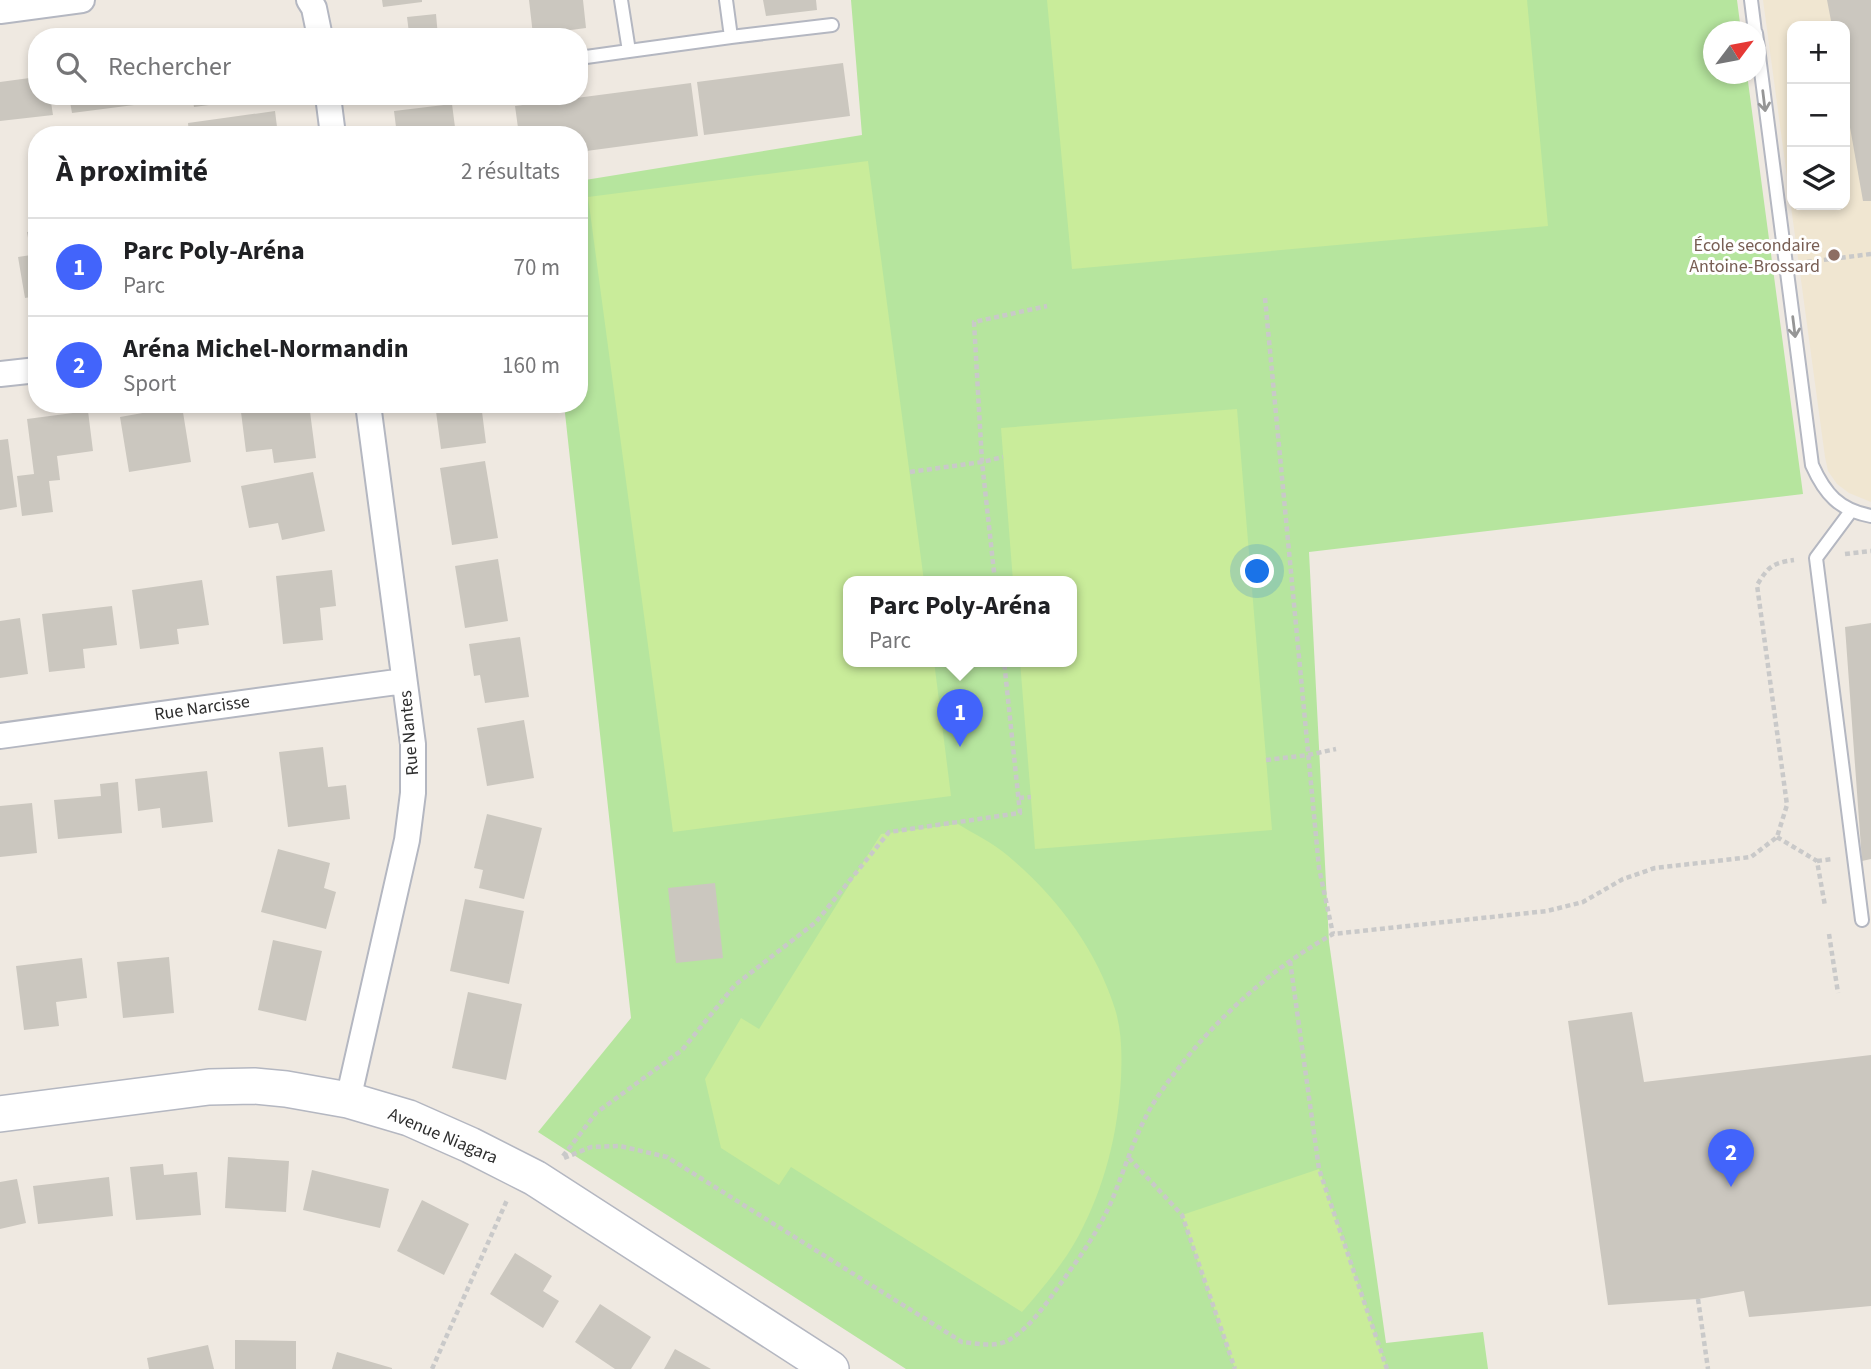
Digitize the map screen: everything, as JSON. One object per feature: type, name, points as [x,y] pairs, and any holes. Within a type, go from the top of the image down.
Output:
[{"type":"street","points":[[0,11],[82,0]]},
{"type":"street","points":[[309,0],[314,8],[318,28]]},
{"type":"street","points":[[329,105],[332,126]]},
{"type":"street","points":[[0,374],[28,371]]},
{"type":"street","name":"Rue Nantes","points":[[348,1100],[407,840],[413,793],[413,744],[369,413]]},
{"type":"street","name":"Rue Narcisse","points":[[0,736],[404,681]]},
{"type":"street","name":"Avenue Niagara","points":[[0,1114],[209,1087],[254,1086],[348,1100],[409,1118],[470,1145],[547,1169],[831,1369]]},
{"type":"lane","points":[[621,0],[629,51]]},
{"type":"lane","points":[[726,0],[731,37]]},
{"type":"lane","points":[[1751,0],[1754,21]]},
{"type":"lane","points":[[588,57],[832,25]]},
{"type":"lane","points":[[1762,84],[1812,466],[1824,489],[1834,500],[1851,511],[1871,516]]},
{"type":"lane","points":[[1851,511],[1816,558],[1862,920]]},
{"type":"path","points":[[1786,265],[1871,254]]},
{"type":"path","points":[[1265,298],[1319,868],[1334,934]]},
{"type":"path","points":[[994,576],[982,462],[974,321],[1047,306]]},
{"type":"path","points":[[910,472],[1003,457]]},
{"type":"path","points":[[432,1369],[510,1196],[547,1169],[592,1147],[620,1146],[667,1157],[962,1342],[992,1344],[1007,1341],[1046,1305],[1088,1245],[1111,1203],[1140,1128],[1182,1062],[1209,1032],[1258,987],[1304,951],[1334,934],[1547,911],[1583,902],[1623,879],[1655,868],[1751,857],[1777,837],[1787,805],[1757,586],[1766,570],[1781,562],[1871,551]]},
{"type":"path","points":[[547,1169],[596,1114],[682,1050],[735,985],[816,922],[889,832],[1020,813],[1005,667]]},
{"type":"path","points":[[1266,760],[1336,749]]},
{"type":"path","points":[[1019,798],[1031,797]]},
{"type":"path","points":[[1777,837],[1817,861],[1836,858]]},
{"type":"path","points":[[1817,861],[1825,906]]},
{"type":"path","points":[[1829,934],[1838,993]]},
{"type":"path","points":[[1290,961],[1318,1169],[1387,1369]]},
{"type":"path","points":[[1129,1158],[1182,1215],[1235,1369]]},
{"type":"path","points":[[1698,1299],[1708,1369]]},
{"type":"shaded area","name":"École secondaire Antoine-Brossard","points":[[1763,0],[1871,0],[1871,502],[1849,493],[1837,484],[1828,471],[1791,210],[1850,210],[1850,21],[1787,21],[1787,177]]},
{"type":"green space","points":[[851,0],[1737,0],[1740,21],[1703,21],[1703,84],[1748,84],[1803,494],[1309,552],[1329,942],[1386,1343],[1483,1332],[1488,1369],[906,1369],[538,1132],[631,1018],[565,413],[588,413],[588,180],[862,135]]},
{"type":"green space","points":[[1047,0],[1527,0],[1548,226],[1072,269]]},
{"type":"green space","points":[[868,161],[923,576],[843,576],[843,667],[935,667],[951,796],[673,832],[588,197]]},
{"type":"green space","points":[[1237,409],[1272,830],[1035,849],[1020,667],[1077,667],[1077,576],[1013,576],[1001,428]]},
{"type":"green space","points":[[958,824],[1007,855],[1042,888],[1072,924],[1107,987],[1120,1035],[1121,1078],[1117,1119],[1109,1159],[1096,1198],[1067,1255],[1022,1312],[791,1167],[779,1185],[721,1148],[705,1079],[741,1018],[759,1029],[881,834]]},
{"type":"green space","points":[[1319,1169],[1387,1369],[1235,1369],[1182,1215]]},
{"type":"building","points":[[382,0],[422,0],[422,2],[383,7]]},
{"type":"building","points":[[529,0],[583,0],[586,28],[532,28]]},
{"type":"building","points":[[763,0],[816,0],[817,10],[766,16]]},
{"type":"building","points":[[1827,0],[1871,0],[1871,201],[1863,201],[1850,127],[1850,21],[1831,21]]},
{"type":"building","points":[[436,14],[437,28],[408,28],[407,17]]},
{"type":"building","points":[[843,63],[850,116],[704,135],[697,82]]},
{"type":"building","points":[[28,78],[28,105],[51,105],[53,115],[0,121],[0,82]]},
{"type":"building","points":[[691,83],[698,136],[588,151],[588,126],[518,126],[515,106],[588,105],[588,96]]},
{"type":"building","points":[[71,105],[134,105],[72,113]]},
{"type":"building","points":[[452,105],[455,126],[396,126],[394,111]]},
{"type":"building","points":[[275,111],[277,126],[188,126],[188,123]]},
{"type":"building","points":[[28,255],[28,298],[25,298],[18,257]]},
{"type":"building","points":[[88,413],[93,451],[57,456],[60,480],[49,481],[53,512],[22,516],[17,476],[34,474],[27,419]]},
{"type":"building","points":[[143,413],[183,413],[191,462],[129,472],[120,417]]},
{"type":"building","points":[[241,413],[310,413],[316,458],[274,463],[272,449],[246,452]]},
{"type":"building","points":[[436,413],[482,413],[486,443],[441,449]]},
{"type":"building","points":[[8,439],[17,507],[0,510],[0,440]]},
{"type":"building","points":[[485,461],[498,538],[452,545],[440,468]]},
{"type":"building","points":[[313,472],[325,531],[282,540],[278,523],[249,528],[241,486]]},
{"type":"building","points":[[498,559],[508,621],[465,628],[455,566]]},
{"type":"building","points":[[332,570],[336,606],[320,608],[323,640],[283,644],[276,576]]},
{"type":"building","points":[[202,580],[209,625],[177,629],[179,644],[140,649],[132,590]]},
{"type":"building","points":[[112,606],[117,645],[83,649],[85,668],[49,672],[42,614]]},
{"type":"building","points":[[20,618],[28,674],[0,678],[0,621]]},
{"type":"building","points":[[1871,623],[1871,859],[1862,861],[1845,627]]},
{"type":"building","points":[[520,637],[529,697],[485,703],[480,675],[474,676],[469,644]]},
{"type":"building","points":[[524,720],[534,778],[487,786],[477,728]]},
{"type":"building","points":[[323,747],[328,787],[346,785],[350,819],[288,827],[279,752]]},
{"type":"building","points":[[207,771],[213,822],[162,828],[160,808],[138,811],[135,779]]},
{"type":"building","points":[[118,782],[122,833],[58,839],[54,800],[101,796],[100,784]]},
{"type":"building","points":[[32,803],[37,853],[0,857],[0,806]]},
{"type":"building","points":[[487,814],[542,828],[524,899],[479,888],[483,870],[474,868]]},
{"type":"building","points":[[278,849],[330,863],[324,888],[336,892],[326,929],[261,912]]},
{"type":"building","points":[[715,883],[723,958],[676,963],[668,888]]},
{"type":"building","points":[[465,899],[524,911],[509,984],[450,971]]},
{"type":"building","points":[[273,940],[322,951],[306,1021],[258,1010]]},
{"type":"building","points":[[169,957],[174,1013],[123,1018],[117,962]]},
{"type":"building","points":[[82,958],[87,998],[56,1002],[59,1026],[24,1030],[16,966]]},
{"type":"building","points":[[468,992],[522,1004],[506,1080],[452,1068]]},
{"type":"building","points":[[1632,1012],[1644,1082],[1871,1055],[1871,1306],[1749,1317],[1744,1291],[1698,1299],[1608,1305],[1568,1021]]},
{"type":"building","points":[[228,1157],[289,1161],[286,1212],[225,1208]]},
{"type":"building","points":[[163,1164],[164,1175],[197,1172],[201,1215],[136,1220],[130,1167]]},
{"type":"building","points":[[312,1170],[389,1189],[380,1228],[303,1210]]},
{"type":"building","points":[[109,1177],[113,1216],[38,1224],[33,1186]]},
{"type":"building","points":[[17,1179],[26,1223],[0,1229],[0,1182]]},
{"type":"building","points":[[422,1200],[469,1224],[444,1275],[397,1251]]},
{"type":"building","points":[[515,1253],[552,1276],[543,1291],[559,1301],[543,1328],[490,1294]]},
{"type":"building","points":[[600,1304],[651,1337],[631,1369],[615,1369],[575,1342]]},
{"type":"building","points":[[235,1340],[296,1341],[296,1369],[235,1369]]},
{"type":"building","points":[[208,1345],[214,1369],[149,1369],[147,1358]]},
{"type":"building","points":[[675,1349],[711,1369],[664,1369]]},
{"type":"building","points":[[337,1352],[392,1368],[392,1369],[332,1369]]},
{"type":"place","name":"École secondaire Antoine-Brossard","points":[[1834,255]]},
{"type":"place","name":"Parc Poly-Aréna","points":[[960,747]]},
{"type":"place","name":"Aréna Michel-Normandin","points":[[1731,1187]]}]
